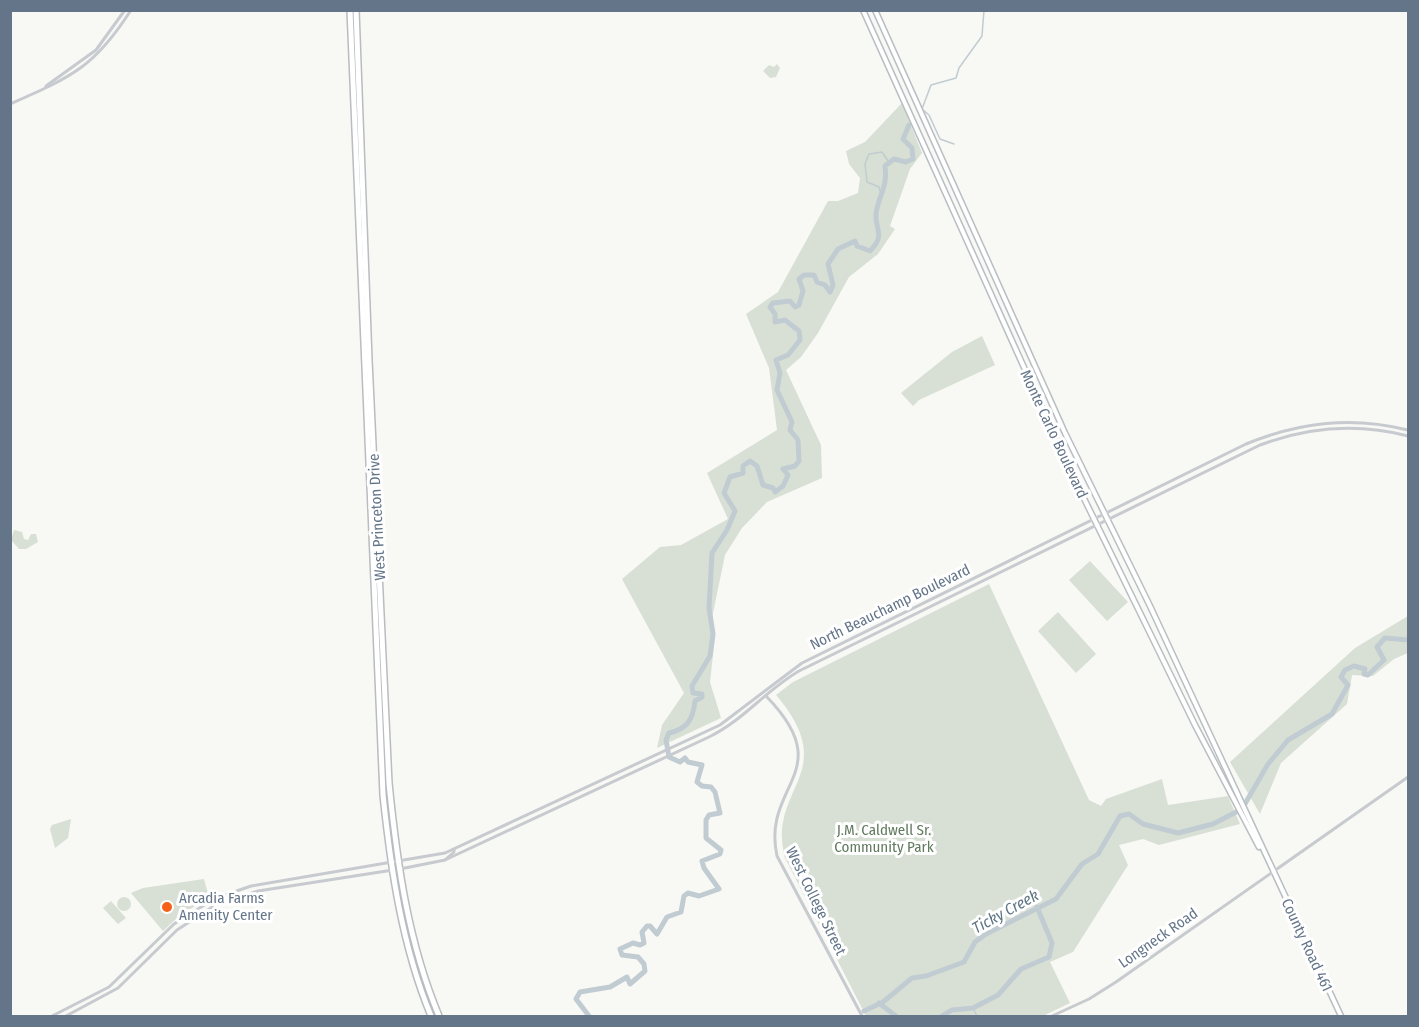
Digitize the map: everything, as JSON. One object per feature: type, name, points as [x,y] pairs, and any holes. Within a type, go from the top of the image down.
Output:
[{"type":"highway","name":"West Princeton Drive","points":[[350,10],[384,739],[398,862],[394,867]]},
{"type":"highway","name":"West Princeton Drive","points":[[356,10],[384,739],[383,795],[408,950],[431,1017]]},
{"type":"highway","name":"West Princeton Drive","points":[[394,867],[411,933],[439,1017]]},
{"type":"main road","name":"Monte Carlo Boulevard","points":[[863,10],[954,217],[1095,519],[1195,725],[1235,794]]},
{"type":"main road","name":"Monte Carlo Boulevard","points":[[875,10],[1104,515],[1150,606],[1273,873]]},
{"type":"main road","name":"County Road 461","points":[[1273,873],[1341,1017]]},
{"type":"street","points":[[40,90],[96,50],[125,10]]},
{"type":"street","points":[[10,104],[72,75],[93,59],[112,40],[131,10]]},
{"type":"street","name":"North Beauchamp Boulevard","points":[[398,862],[436,857],[707,731],[737,714],[802,663],[1246,444],[1297,427],[1338,421],[1408,430]]},
{"type":"street","name":"North Beauchamp Boulevard","points":[[394,867],[445,860],[709,737],[742,717],[764,694],[805,668],[1276,439],[1308,431],[1338,428],[1373,429],[1408,436]]},
{"type":"street","name":"West College Street","points":[[764,694],[789,722],[796,736],[798,753],[794,782],[776,820],[777,856],[862,1017]]},
{"type":"street","name":"Longneck Road","points":[[1052,1017],[1100,993],[1408,777]]},
{"type":"street","points":[[445,860],[454,849]]},
{"type":"street","points":[[52,1017],[109,987],[171,927],[202,905],[241,888],[319,875],[394,867]]},
{"type":"street","points":[[66,1017],[118,988],[177,930],[203,911],[239,896],[278,887],[394,867]]},
{"type":"street","points":[[319,875],[320,881]]},
{"type":"street","points":[[277,882],[278,887]]},
{"type":"green space","points":[[777,64],[780,68],[776,77],[770,78],[763,71],[769,65],[774,67]]},
{"type":"green space","points":[[902,103],[922,153],[910,169],[890,226],[895,229],[878,254],[849,277],[818,333],[801,357],[786,370],[821,445],[822,478],[767,502],[742,528],[725,555],[712,618],[715,637],[710,682],[721,718],[657,748],[662,725],[684,693],[622,579],[660,547],[681,545],[728,519],[707,473],[777,430],[769,368],[746,314],[778,292],[828,201],[838,201],[858,193],[860,178],[849,164],[846,151],[865,142]]},
{"type":"green space","points":[[982,336],[995,365],[919,400],[913,406],[901,393],[952,352]]},
{"type":"green space","points":[[14,530],[22,532],[24,539],[28,540],[31,534],[36,534],[38,542],[26,549],[19,549],[11,540]]},
{"type":"green space","points":[[1090,561],[1128,602],[1107,621],[1069,580]]},
{"type":"green space","name":"J.M. Caldwell Sr. Community Park","points":[[989,584],[1089,800],[1101,806],[1106,799],[1162,779],[1168,805],[1228,796],[1240,824],[1159,845],[1143,839],[1119,845],[1128,865],[1073,952],[1050,962],[1070,1003],[1043,1016],[866,1016],[785,858],[782,834],[785,814],[803,763],[803,744],[795,722],[776,695],[793,682]]},
{"type":"green space","points":[[1058,612],[1096,654],[1076,673],[1038,631]]},
{"type":"green space","points":[[1408,616],[1408,653],[1394,659],[1373,676],[1352,675],[1347,704],[1281,763],[1260,814],[1230,762],[1355,648]]},
{"type":"green space","points":[[71,819],[68,838],[55,848],[50,829],[52,825]]},
{"type":"green space","name":"Arcadia Farms Amenity Center","points":[[204,879],[209,897],[178,917],[163,931],[131,893],[143,888]]},
{"type":"green space","points":[[121,897],[127,897],[131,904],[127,911],[121,911],[117,907],[117,901]]},
{"type":"green space","points":[[111,901],[126,918],[118,924],[103,908]]},
{"type":"waterway","points":[[954,144],[940,139],[929,115],[922,109],[931,85],[956,78],[959,68],[982,36],[984,10]]},
{"type":"waterway","points":[[589,1016],[576,999],[580,992],[610,987],[627,977],[630,984],[645,971],[644,964],[638,957],[622,955],[620,949],[633,943],[640,945],[644,943],[642,932],[647,926],[650,926],[657,934],[667,917],[681,912],[684,896],[688,893],[699,896],[719,889],[704,868],[702,861],[720,854],[721,850],[706,838],[706,820],[709,815],[720,813],[715,792],[711,787],[702,786],[697,782],[702,765],[688,762],[685,758],[680,762],[669,757],[666,740],[669,733],[688,723],[695,701],[702,697],[702,694],[693,693],[692,686],[710,656],[713,634],[709,608],[712,553],[727,530],[735,511],[724,493],[730,477],[743,473],[743,466],[750,461],[757,466],[763,485],[773,488],[775,492],[783,486],[788,475],[783,469],[795,466],[799,461],[798,440],[790,430],[792,422],[777,390],[780,373],[776,360],[788,355],[800,340],[799,331],[785,320],[775,322],[775,314],[770,307],[773,303],[790,301],[795,307],[799,305],[803,291],[799,279],[804,275],[814,275],[817,282],[825,285],[830,292],[833,285],[828,264],[838,249],[855,241],[857,246],[870,251],[875,245],[879,236],[876,214],[884,186],[885,166],[894,159],[906,162],[913,159],[912,148],[903,139],[909,125]]},
{"type":"waterway","points":[[882,198],[879,187],[867,182],[865,164],[869,154],[882,152],[888,161]]},
{"type":"waterway","name":"Ticky Creek","points":[[864,1011],[883,1002],[912,978],[926,976],[964,962],[975,942],[986,934],[1056,899],[1082,864],[1098,854],[1120,816],[1129,814],[1143,824],[1178,833],[1213,824],[1242,809],[1268,764],[1288,740],[1332,714],[1348,685],[1341,677],[1345,670],[1354,666],[1365,669],[1364,674],[1368,675],[1384,660],[1377,647],[1385,638],[1408,640]]},
{"type":"waterway","points":[[942,1016],[952,1010],[973,1008],[998,995],[1021,969],[1049,957],[1052,943],[1037,907]]},
{"type":"waterway","points":[[879,1003],[896,1016]]},
{"type":"waterway","points":[[973,1008],[977,1016]]},
{"type":"place","name":"Arcadia Farms Amenity Center","points":[[167,907]]}]
